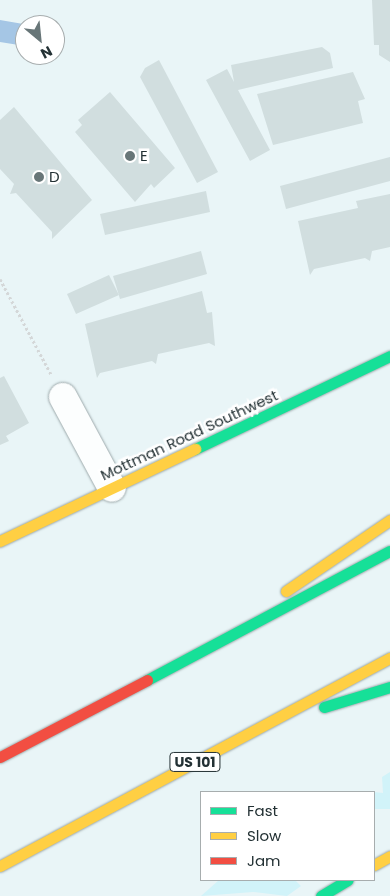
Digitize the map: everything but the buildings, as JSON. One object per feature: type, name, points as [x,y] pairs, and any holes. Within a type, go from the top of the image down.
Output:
[{"type":"main road","name":"Mottman Road Southwest","points":[[0,541],[390,356]]},
{"type":"main road","points":[[220,641],[328,559],[390,520]]},
{"type":"main road","points":[[0,757],[390,551]]},
{"type":"main road","name":"US 101","points":[[0,866],[390,658]]},
{"type":"main road","points":[[267,724],[390,687]]},
{"type":"main road","points":[[375,864],[390,856]]},
{"type":"main road","points":[[321,896],[346,881]]},
{"type":"street","points":[[63,396],[112,488]]},
{"type":"path","points":[[0,279],[63,396]]},
{"type":"shaded area","points":[[0,20],[15,23],[15,44],[0,42]]},
{"type":"shaded area","points":[[390,772],[390,809],[375,809],[375,792],[383,793],[382,777]]},
{"type":"shaded area","points":[[218,881],[296,881],[301,886],[287,896],[253,892],[201,896]]},
{"type":"traffic: fast","points":[[195,449],[390,356]]},
{"type":"traffic: fast","points":[[147,680],[390,551]]},
{"type":"traffic: fast","points":[[324,707],[390,687]]},
{"type":"traffic: fast","points":[[321,896],[346,881]]},
{"type":"traffic: slow","points":[[0,541],[195,449]]},
{"type":"traffic: slow","points":[[286,591],[390,520]]},
{"type":"traffic: slow","points":[[0,866],[390,658]]},
{"type":"traffic: slow","points":[[375,864],[390,856]]},
{"type":"traffic: jam","points":[[0,757],[147,680]]},
{"type":"place","name":"E","points":[[130,156]]},
{"type":"place","name":"D","points":[[39,177]]}]
